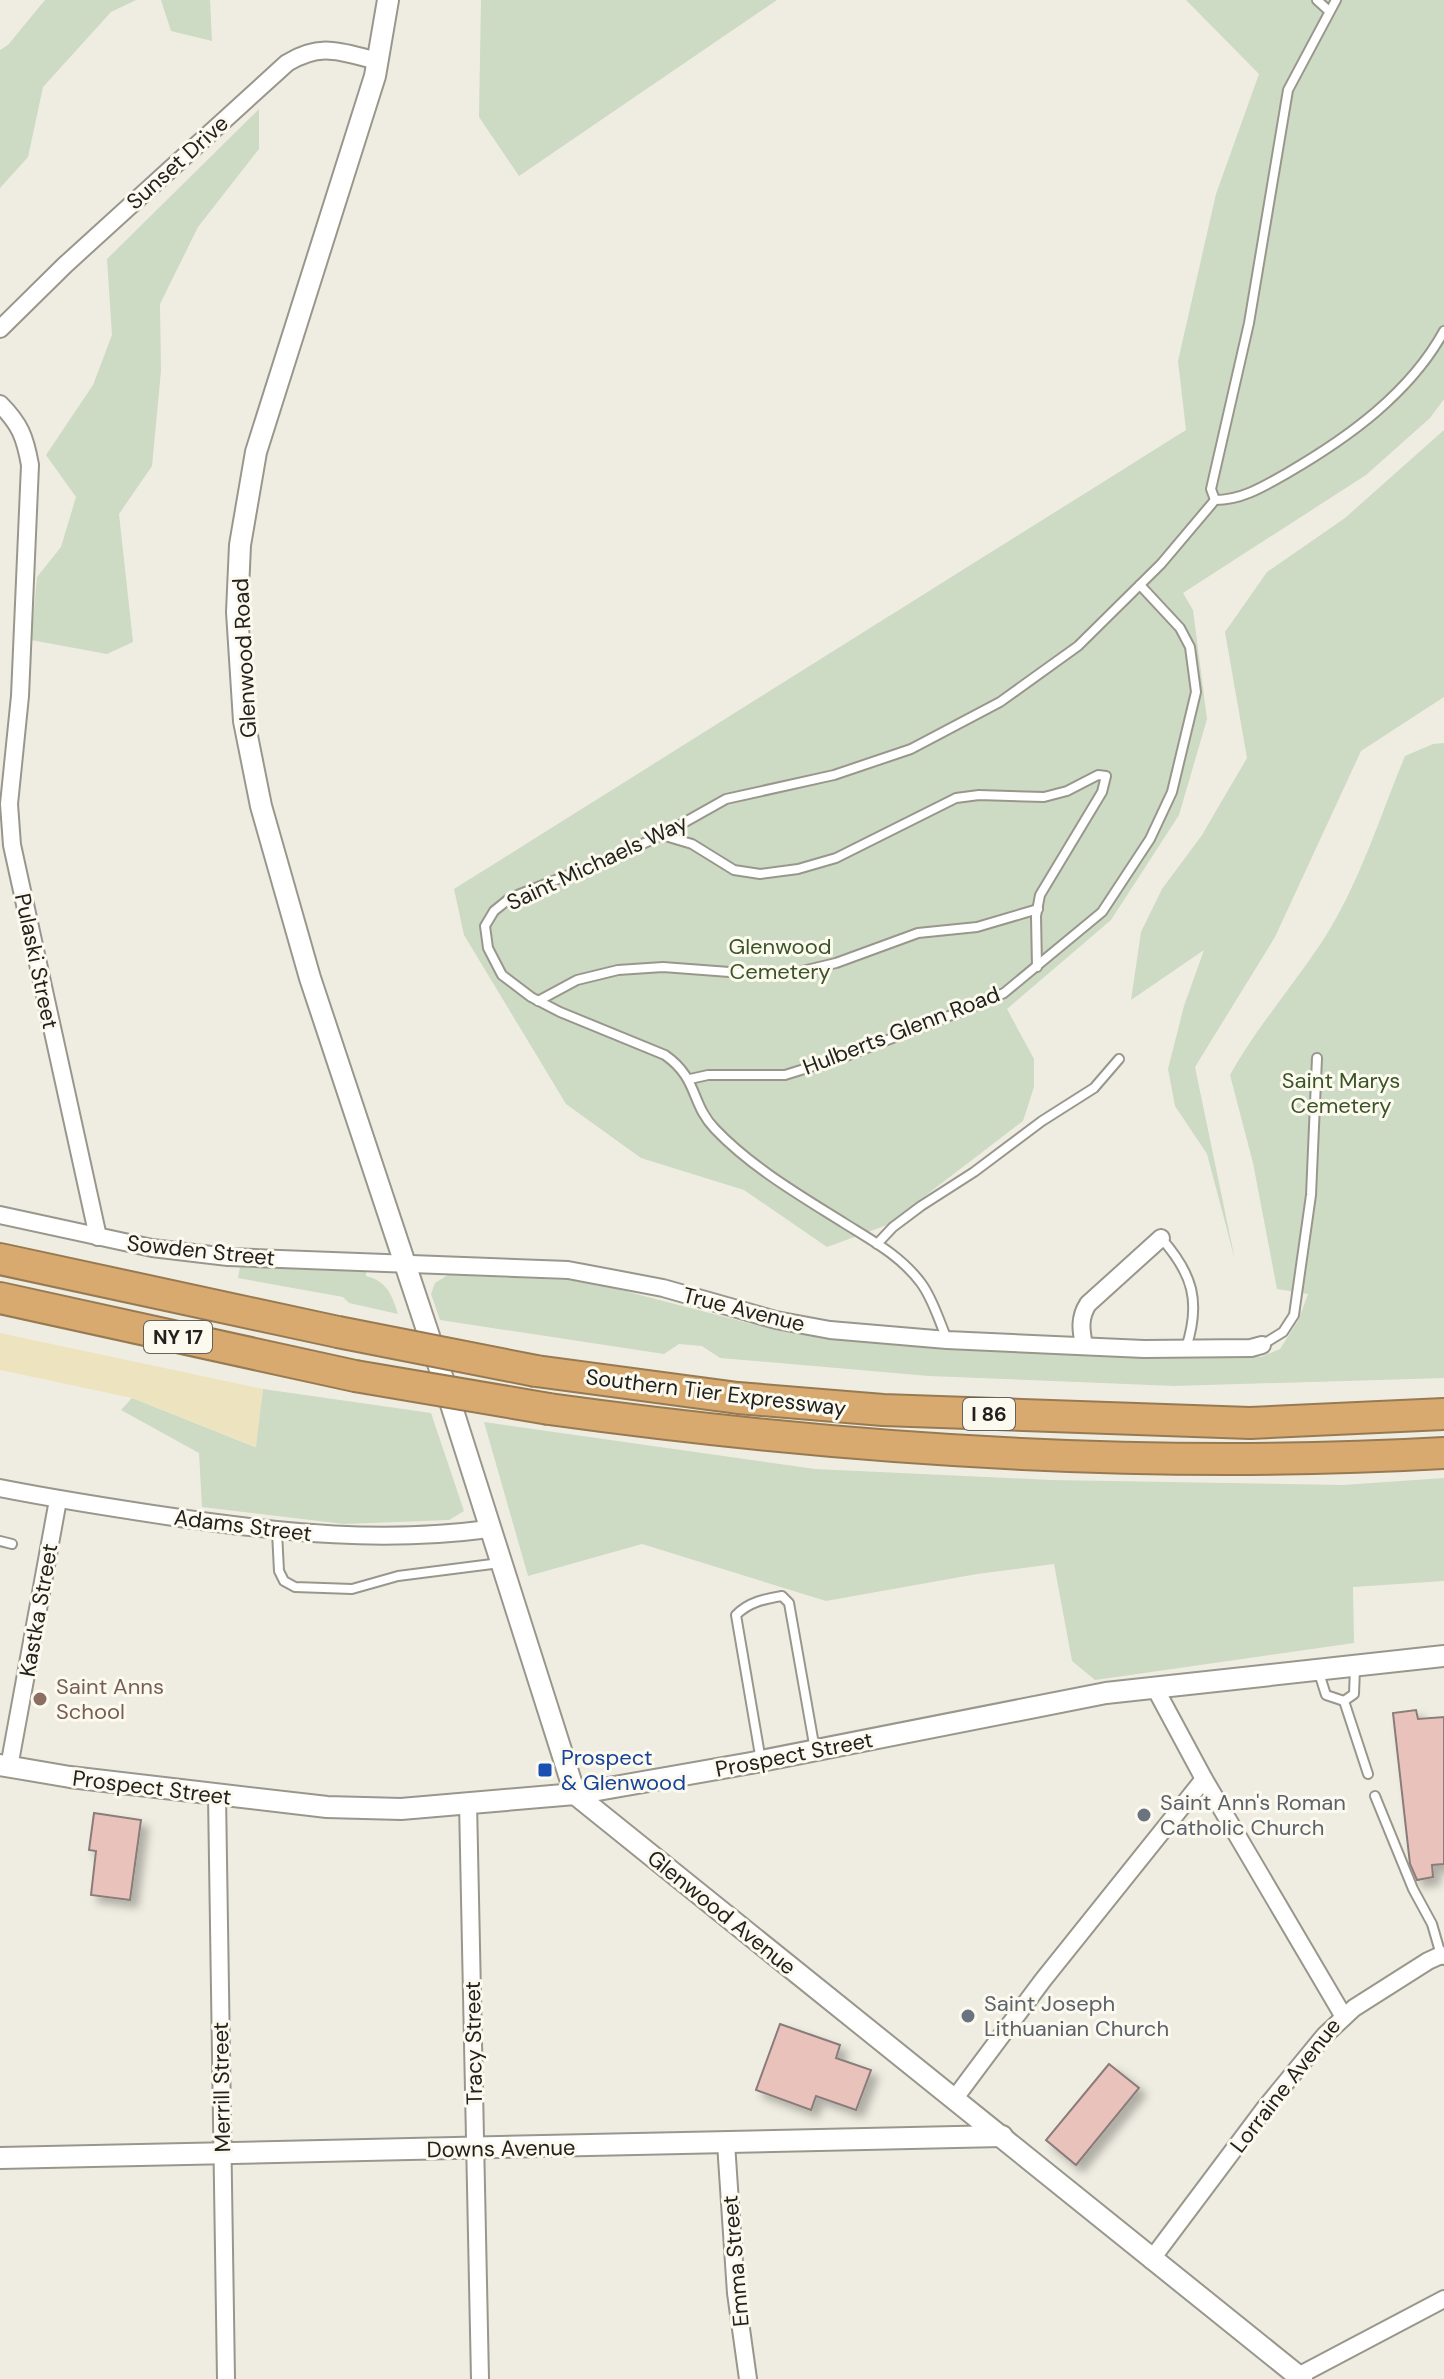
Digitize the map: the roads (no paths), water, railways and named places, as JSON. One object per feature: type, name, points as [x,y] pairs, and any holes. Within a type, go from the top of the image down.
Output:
[{"type":"highway","name":"Southern Tier Expressway","points":[[0,1259],[536,1371],[738,1398],[883,1410],[1250,1423],[1444,1414]]},
{"type":"highway","name":"Southern Tier Expressway","points":[[0,1298],[355,1376],[676,1427],[991,1453],[1244,1459],[1444,1453]]},
{"type":"street","name":"Glenwood Road","points":[[388,0],[378,61],[256,452],[240,545],[237,612],[244,721],[261,806],[310,978],[406,1265]]},
{"type":"street","name":"Sunset Drive","points":[[0,329],[65,265],[287,63],[305,52],[327,49],[378,61]]},
{"type":"street","name":"Pulaski Street","points":[[0,404],[25,436],[30,465],[20,696],[9,804],[12,845],[98,1237]]},
{"type":"street","name":"Sowden Street","points":[[0,1215],[152,1248],[228,1257],[406,1265]]},
{"type":"street","points":[[1084,1346],[1081,1325],[1088,1304],[1161,1238]]},
{"type":"street","name":"True Avenue","points":[[406,1265],[568,1270],[663,1288],[776,1320],[830,1330],[947,1340],[1084,1346],[1251,1348],[1262,1345]]},
{"type":"street","points":[[406,1265],[575,1794]]},
{"type":"street","name":"Adams Street","points":[[0,1488],[58,1500],[277,1532],[366,1538],[436,1536],[489,1529]]},
{"type":"street","name":"Kastka Street","points":[[4,1766],[58,1500]]},
{"type":"street","name":"Prospect Street","points":[[4,1766],[70,1777],[327,1807],[401,1809],[575,1794],[762,1761],[1092,1696],[1444,1656]]},
{"type":"street","name":"Lorraine Avenue","points":[[1151,2260],[1265,2108],[1325,2035],[1344,2017],[1204,1779],[1155,1688]]},
{"type":"street","points":[[955,2098],[1043,1980],[1204,1779]]},
{"type":"street","name":"Glenwood Avenue","points":[[575,1794],[1300,2378]]},
{"type":"street","name":"Merrill Street","points":[[217,1795],[226,2379]]},
{"type":"street","name":"Tracy Street","points":[[468,1802],[480,2379]]},
{"type":"street","points":[[1344,2017],[1366,2000],[1442,1956]]},
{"type":"street","name":"Downs Avenue","points":[[0,2158],[1002,2136]]},
{"type":"street","name":"Emma Street","points":[[726,2143],[736,2293],[748,2379]]},
{"type":"street","points":[[1300,2378],[1444,2299]]},
{"type":"lane","points":[[1317,0],[1329,11]]},
{"type":"lane","points":[[1336,0],[1288,90],[1249,323],[1211,489],[1215,500],[1230,500],[1260,489],[1321,454],[1373,415],[1408,380],[1444,331]]},
{"type":"lane","name":"Saint Michaels Way","points":[[947,1340],[924,1286],[900,1258],[738,1151],[713,1128],[699,1107],[690,1079],[678,1064],[665,1055],[538,1001],[502,975],[488,948],[485,926],[494,911],[510,898],[662,835],[726,799],[834,775],[923,742],[1000,702],[1078,646],[1161,564],[1215,500]]},
{"type":"lane","name":"Hulberts Glenn Road","points":[[690,1079],[708,1075],[785,1075],[838,1058],[1004,993],[1102,912],[1150,839],[1172,792],[1196,692],[1190,647],[1180,628],[1140,585]]},
{"type":"lane","points":[[662,835],[692,844],[734,870],[760,874],[798,869],[836,858],[956,798],[979,795],[1044,797],[1067,791],[1098,775],[1106,776],[1102,792],[1046,884],[1038,909],[1037,967]]},
{"type":"lane","points":[[538,1001],[577,980],[618,970],[663,967],[756,974],[794,973],[836,963],[918,933],[977,927],[1038,909]]},
{"type":"lane","name":"True Avenue","points":[[1262,1345],[1283,1332],[1294,1315],[1311,1195],[1317,1058]]},
{"type":"lane","points":[[877,1244],[893,1227],[921,1206],[1094,1088],[1119,1059]]},
{"type":"lane","points":[[1161,1238],[1190,1282],[1195,1301],[1194,1324],[1186,1348]]},
{"type":"lane","points":[[277,1532],[279,1571],[284,1581],[295,1587],[352,1589],[387,1578],[500,1563]]},
{"type":"lane","points":[[0,1541],[12,1544]]},
{"type":"lane","points":[[762,1761],[736,1615],[746,1606],[767,1598],[782,1596],[789,1603],[815,1750]]},
{"type":"lane","points":[[1317,1669],[1326,1695],[1344,1701],[1354,1694],[1355,1666]]},
{"type":"lane","points":[[1344,1701],[1368,1774]]},
{"type":"lane","points":[[1375,1796],[1413,1889],[1432,1924],[1442,1956]]},
{"type":"place","name":"Saint Anns School","points":[[40,1699]]},
{"type":"place","name":"Prospect & Glenwood","points":[[545,1770]]},
{"type":"place","name":"Saint Ann's Roman Catholic Church","points":[[1144,1815]]},
{"type":"place","name":"Saint Joseph Lithuanian Church","points":[[968,2016]]},
{"type":"park label","name":"Glenwood Cemetery","points":[[780,958]]},
{"type":"park label","name":"Saint Marys Cemetery","points":[[1341,1092]]}]
